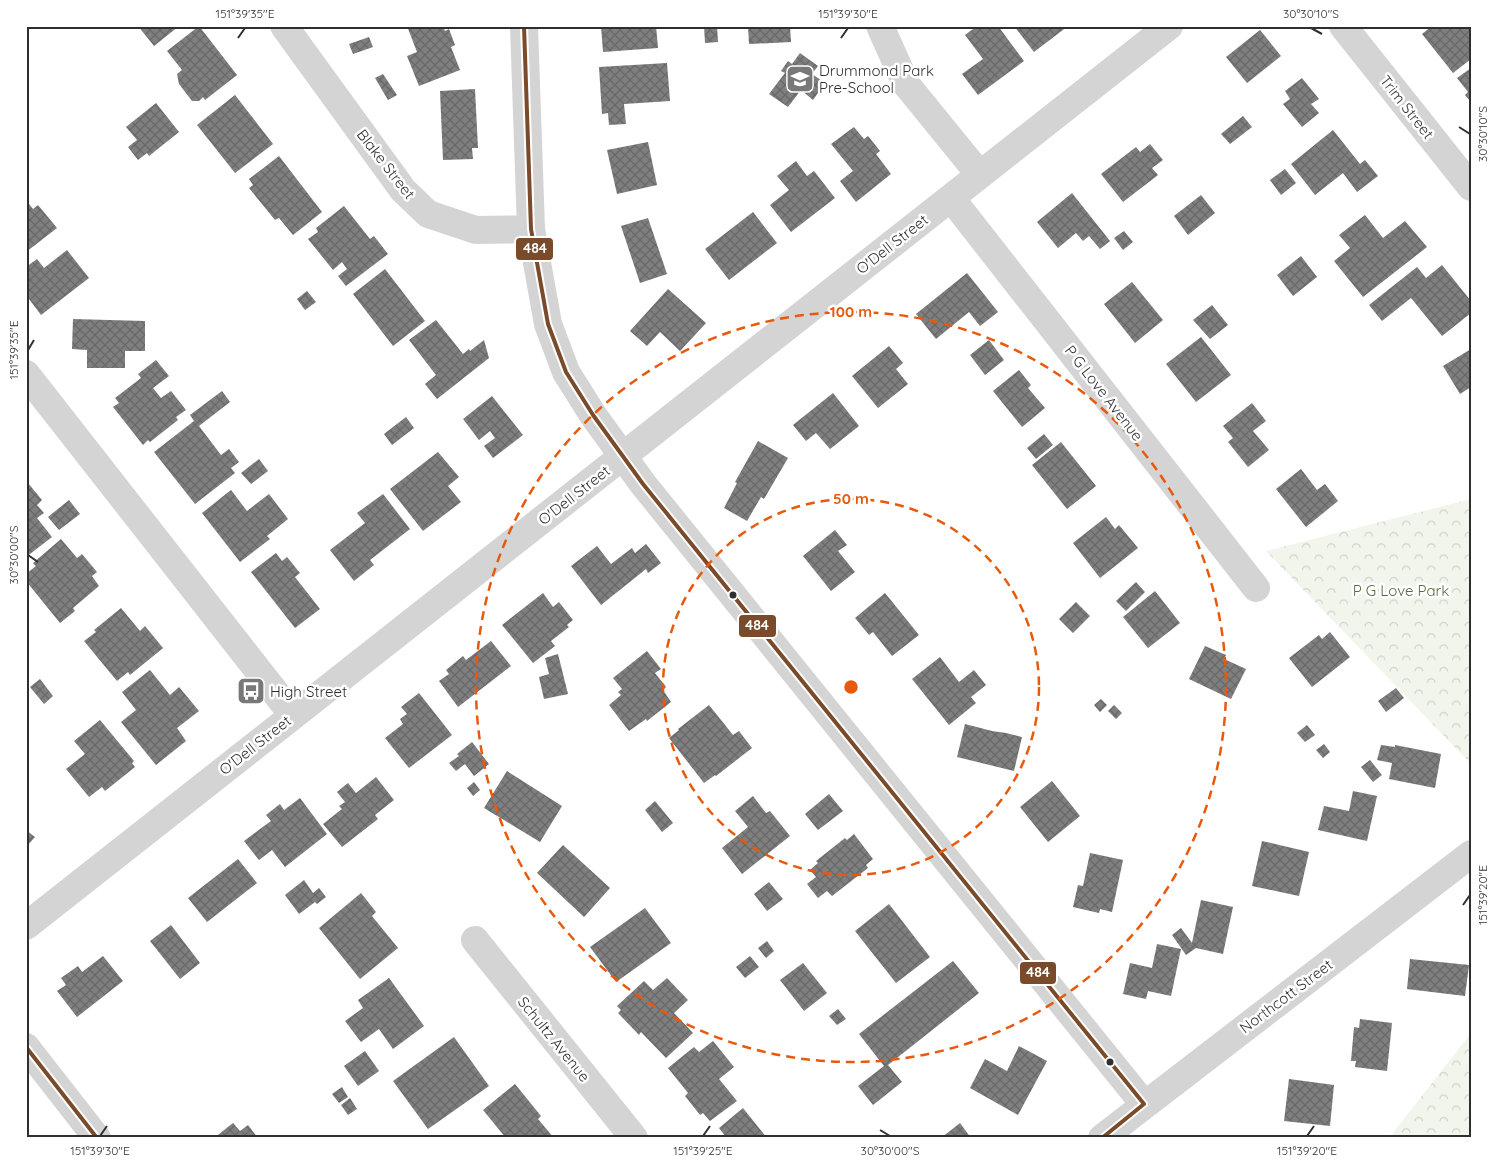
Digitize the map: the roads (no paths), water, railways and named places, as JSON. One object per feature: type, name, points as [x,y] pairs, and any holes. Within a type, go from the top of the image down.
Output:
[{"type":"street","name":"Blake Street","points":[[284,26],[403,190],[428,214],[476,230],[531,229]]},
{"type":"street","points":[[524,26],[531,229],[548,324],[566,372],[592,415],[643,484],[1144,1104]]},
{"type":"street","points":[[880,26],[906,84],[980,175]]},
{"type":"street","name":"O'Dell Street","points":[[26,926],[1169,26]]},
{"type":"street","name":"Trim Street","points":[[1343,26],[1471,187]]},
{"type":"street","name":"P G Love Avenue","points":[[951,198],[1256,588]]},
{"type":"street","points":[[26,374],[293,715]]},
{"type":"street","name":"Northcott Street","points":[[1102,1138],[1471,854]]},
{"type":"street","name":"Schultz Avenue","points":[[475,940],[634,1138]]},
{"type":"street","points":[[26,1047],[97,1138]]},
{"type":"place","name":"Drummond Park Pre-School","points":[[800,79]]},
{"type":"place","name":"High Street","points":[[251,691]]},
{"type":"park label","name":"P G Love Park","points":[[1401,590]]}]
